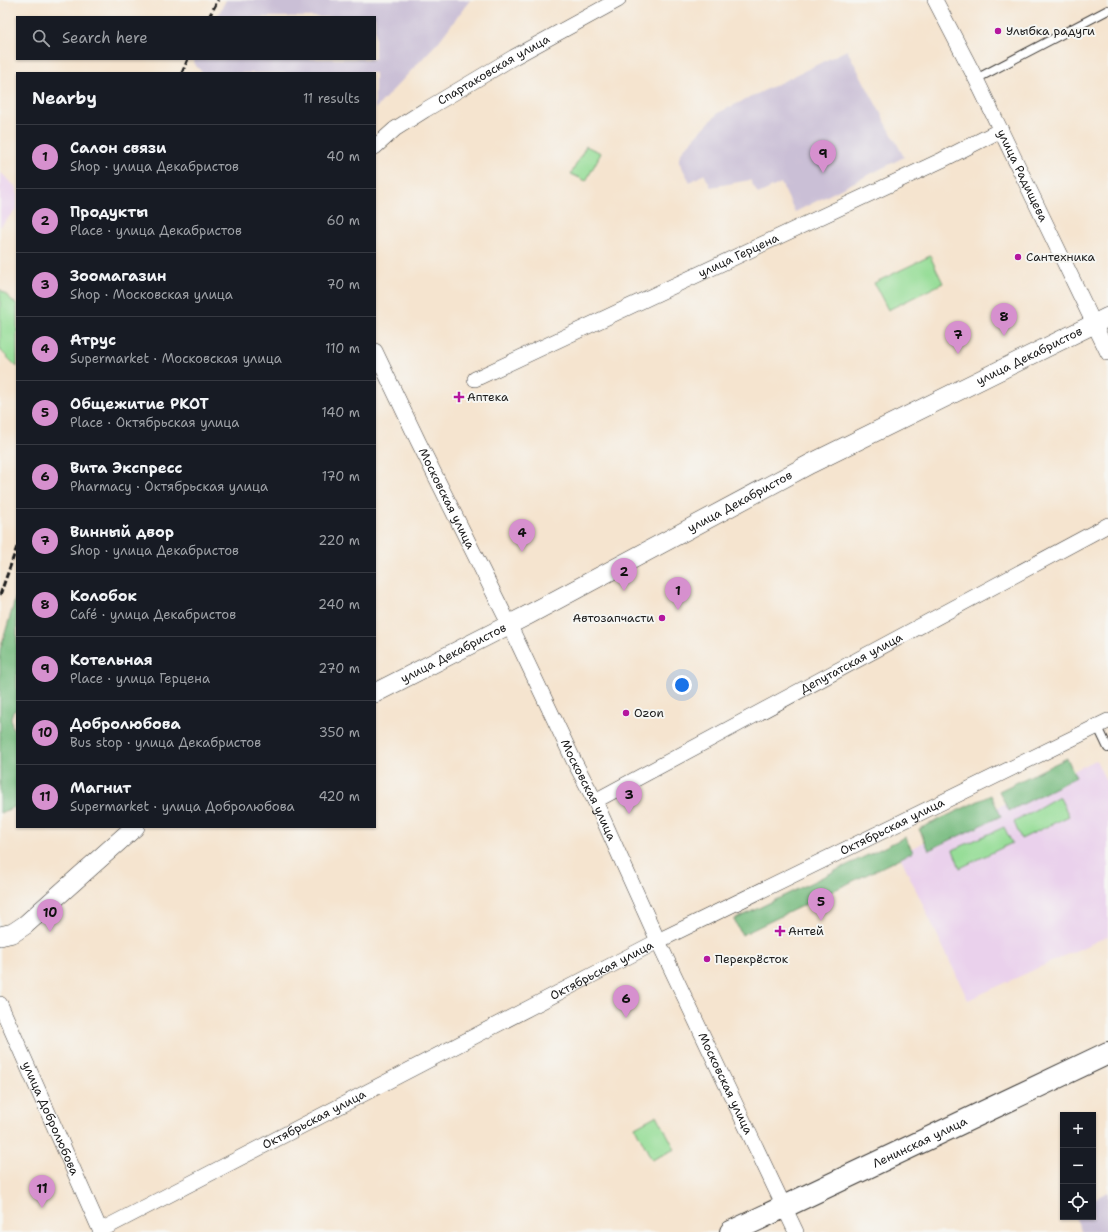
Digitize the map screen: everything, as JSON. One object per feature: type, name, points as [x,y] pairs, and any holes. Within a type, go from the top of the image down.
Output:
[{"type":"main road","name":"Ленинская улица","points":[[731,1232],[1108,1053]]},
{"type":"street","name":"Спартаковская улица","points":[[376,146],[395,129],[425,110],[514,57],[618,0]]},
{"type":"street","name":"улица Радищева","points":[[935,0],[1001,130],[1101,320],[1108,353]]},
{"type":"street","name":"улица Герцена","points":[[475,379],[942,160],[1001,130]]},
{"type":"street","name":"улица Декабристов","points":[[376,692],[509,624],[810,464],[1101,320]]},
{"type":"street","name":"Московская улица","points":[[376,353],[509,624],[574,761],[595,801],[658,941],[796,1232]]},
{"type":"street","name":"Депутатская улица","points":[[595,801],[1108,525]]},
{"type":"street","name":"Октябрьская улица","points":[[101,1231],[658,941],[1103,724]]},
{"type":"street","points":[[0,936],[13,933],[24,925],[134,828]]},
{"type":"street","name":"улица Добролюбова","points":[[0,1004],[101,1231]]},
{"type":"lane","points":[[976,79],[1108,10]]},
{"type":"lane","points":[[1103,724],[1108,748]]},
{"type":"shaded area","points":[[226,0],[470,0],[439,41],[376,108],[376,72],[202,72],[193,63],[194,60],[376,60],[376,16],[218,16]]},
{"type":"shaded area","points":[[847,50],[904,157],[795,212],[781,183],[758,194],[750,180],[711,187],[704,174],[690,182],[679,162],[679,157],[682,151],[718,113]]},
{"type":"shaded area","points":[[0,172],[16,187],[16,209],[0,227]]},
{"type":"shaded area","points":[[1096,760],[1108,785],[1108,936],[968,1000],[899,854]]},
{"type":"shaded area","points":[[1108,1192],[1108,1232],[1082,1232],[1076,1220],[1096,1220],[1096,1198]]},
{"type":"green space","points":[[586,146],[601,153],[586,181],[571,174]]},
{"type":"green space","points":[[930,256],[943,283],[888,310],[874,283]]},
{"type":"green space","points":[[0,289],[16,304],[16,366],[0,350]]},
{"type":"green space","points":[[16,596],[16,710],[13,712],[11,718],[12,726],[16,736],[16,806],[0,813],[0,650]]},
{"type":"green space","points":[[1067,758],[1076,777],[1009,811],[999,791]]},
{"type":"green space","points":[[991,795],[1001,816],[929,850],[919,829]]},
{"type":"green space","points":[[1059,796],[1069,816],[1021,839],[1014,822]]},
{"type":"green space","points":[[1004,827],[1012,843],[960,868],[953,850]]},
{"type":"green space","points":[[905,837],[913,852],[742,935],[734,920]]},
{"type":"green space","points":[[657,1115],[675,1149],[652,1160],[635,1127]]},
{"type":"railway","points":[[210,16],[218,0]]},
{"type":"railway","points":[[182,72],[188,60]]},
{"type":"railway","points":[[0,595],[16,550]]},
{"type":"place","name":"Улыбка радуги","points":[[998,31]]},
{"type":"place","name":"Котельная","points":[[823,173]]},
{"type":"place","name":"Сантехника","points":[[1018,257]]},
{"type":"place","name":"Колобок","points":[[1004,336]]},
{"type":"place","name":"Винный двор","points":[[958,354]]},
{"type":"place","name":"Аптека","points":[[459,397]]},
{"type":"place","name":"Атрус","points":[[522,552]]},
{"type":"place","name":"Продукты","points":[[624,591]]},
{"type":"place","name":"Салон связи","points":[[678,610]]},
{"type":"place","name":"Автозапчасти","points":[[662,618]]},
{"type":"place","name":"Ozon","points":[[626,713]]},
{"type":"place","name":"Зоомагазин","points":[[629,814]]},
{"type":"place","name":"Общежитие РКОТ","points":[[821,921]]},
{"type":"place","name":"Антей","points":[[780,931]]},
{"type":"place","name":"Добролюбова","points":[[50,932]]},
{"type":"place","name":"Перекрёсток","points":[[707,959]]},
{"type":"place","name":"Вита Экспресс","points":[[626,1018]]},
{"type":"place","name":"Магнит","points":[[42,1208]]}]
